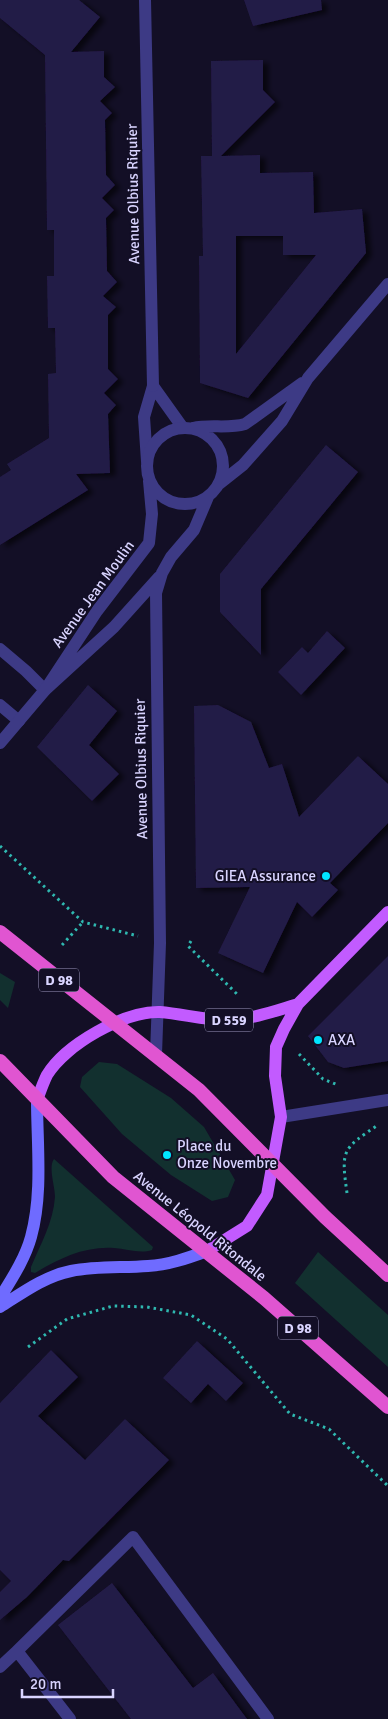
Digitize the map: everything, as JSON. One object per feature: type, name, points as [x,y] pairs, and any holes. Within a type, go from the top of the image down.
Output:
[{"type":"highway","name":"D 98","points":[[0,932],[199,1090],[325,1217],[388,1275]]},
{"type":"highway","name":"Avenue Léopold Ritondale","points":[[0,1061],[113,1177],[207,1251],[388,1407]]},
{"type":"main road","points":[[0,1307],[38,1283],[70,1271],[107,1266],[149,1266],[179,1261],[207,1251],[247,1226],[267,1195],[274,1164],[281,1117],[275,1076],[276,1048],[298,1004],[388,912]]},
{"type":"main road","name":"D 559","points":[[36,1100],[47,1075],[58,1062],[79,1044],[114,1023],[136,1015],[158,1012],[235,1020],[298,1004]]},
{"type":"main road","points":[[0,1298],[31,1238],[36,1199],[36,1100]]},
{"type":"street","name":"Avenue Olbius Riquier","points":[[145,0],[153,386],[144,417],[147,461]]},
{"type":"street","points":[[308,378],[245,424],[187,428],[163,434],[154,443],[146,468],[156,492],[166,500],[178,504],[190,504],[208,497],[219,484],[243,465],[282,421],[308,378],[388,284]]},
{"type":"street","points":[[153,386],[187,428],[200,431],[211,438],[219,448],[223,472],[219,484]]},
{"type":"street","name":"Avenue Jean Moulin","points":[[0,743],[45,690],[97,612],[149,543],[152,514],[150,481]]},
{"type":"street","name":"Avenue Olbius Riquier","points":[[156,1054],[160,943],[156,593],[162,573],[171,557],[194,530],[208,497]]},
{"type":"street","name":"Avenue Jean Moulin","points":[[45,690],[114,627],[162,573]]},
{"type":"street","points":[[0,649],[45,690]]},
{"type":"street","points":[[0,705],[19,721]]},
{"type":"street","points":[[281,1117],[388,1100]]},
{"type":"street","points":[[0,1666],[134,1538],[268,1719]]},
{"type":"street","points":[[17,1651],[70,1719]]},
{"type":"path","points":[[0,846],[83,922],[138,936]]},
{"type":"path","points":[[62,944],[83,922]]},
{"type":"path","points":[[347,1193],[342,1163],[349,1144],[379,1125]]},
{"type":"path","points":[[28,1347],[67,1319],[113,1306],[147,1307],[191,1316],[227,1338],[290,1414],[329,1429],[388,1486]]},
{"type":"green space","points":[[0,973],[15,982],[8,1008],[0,1000]]},
{"type":"green space","points":[[99,1062],[117,1064],[171,1098],[204,1127],[235,1180],[228,1197],[212,1201],[171,1175],[122,1134],[80,1087],[82,1077]]},
{"type":"green space","points":[[54,1159],[153,1247],[152,1250],[143,1252],[114,1248],[93,1249],[63,1258],[35,1273],[31,1272],[31,1267],[52,1216],[55,1197],[52,1177],[52,1162]]},
{"type":"green space","points":[[318,1252],[388,1315],[388,1367],[295,1283]]},
{"type":"building","points":[[0,0],[79,0],[100,17],[71,52],[104,51],[104,77],[115,87],[100,101],[112,113],[105,120],[106,175],[115,185],[102,198],[114,210],[106,218],[107,271],[117,282],[103,296],[116,307],[108,315],[108,369],[118,379],[104,393],[116,405],[108,414],[110,473],[76,474],[88,490],[0,545],[0,477],[11,470],[7,464],[49,438],[48,374],[56,373],[55,328],[48,328],[47,276],[54,276],[54,230],[47,230],[45,55],[0,18]]},
{"type":"building","points":[[244,0],[321,0],[322,10],[253,26]]},
{"type":"building","points":[[263,60],[263,90],[275,102],[221,156],[260,155],[260,173],[313,172],[314,213],[362,209],[366,253],[248,398],[200,383],[199,256],[203,256],[201,156],[212,156],[211,61]],"holes":[[[236,236],[283,236],[283,255],[316,255],[236,354]]]},
{"type":"building","points":[[326,445],[358,472],[261,589],[261,655],[220,612],[220,574]]},
{"type":"building","points":[[327,631],[345,648],[301,695],[278,672],[302,647],[308,653]]},
{"type":"building","points":[[88,685],[117,711],[89,745],[119,774],[92,801],[37,747]]},
{"type":"building","points":[[218,705],[251,722],[269,768],[282,764],[299,817],[358,756],[388,784],[388,823],[330,883],[338,890],[312,917],[297,902],[263,973],[218,953],[250,887],[196,888],[194,706]]},
{"type":"building","points":[[388,956],[388,1061],[344,1068],[328,1062],[308,1036]]},
{"type":"building","points":[[197,1341],[243,1383],[226,1401],[208,1384],[191,1403],[163,1378]]},
{"type":"building","points":[[51,1350],[78,1377],[38,1416],[85,1460],[125,1419],[169,1460],[69,1561],[63,1560],[27,1597],[0,1620],[0,1592],[11,1581],[0,1570],[0,1403]]},
{"type":"building","points":[[112,1583],[193,1688],[213,1673],[247,1719],[131,1719],[58,1625]]},
{"type":"place","name":"GIEA Assurance","points":[[326,876]]},
{"type":"place","name":"AXA","points":[[318,1040]]},
{"type":"place","name":"Place du Onze Novembre","points":[[167,1155]]}]
